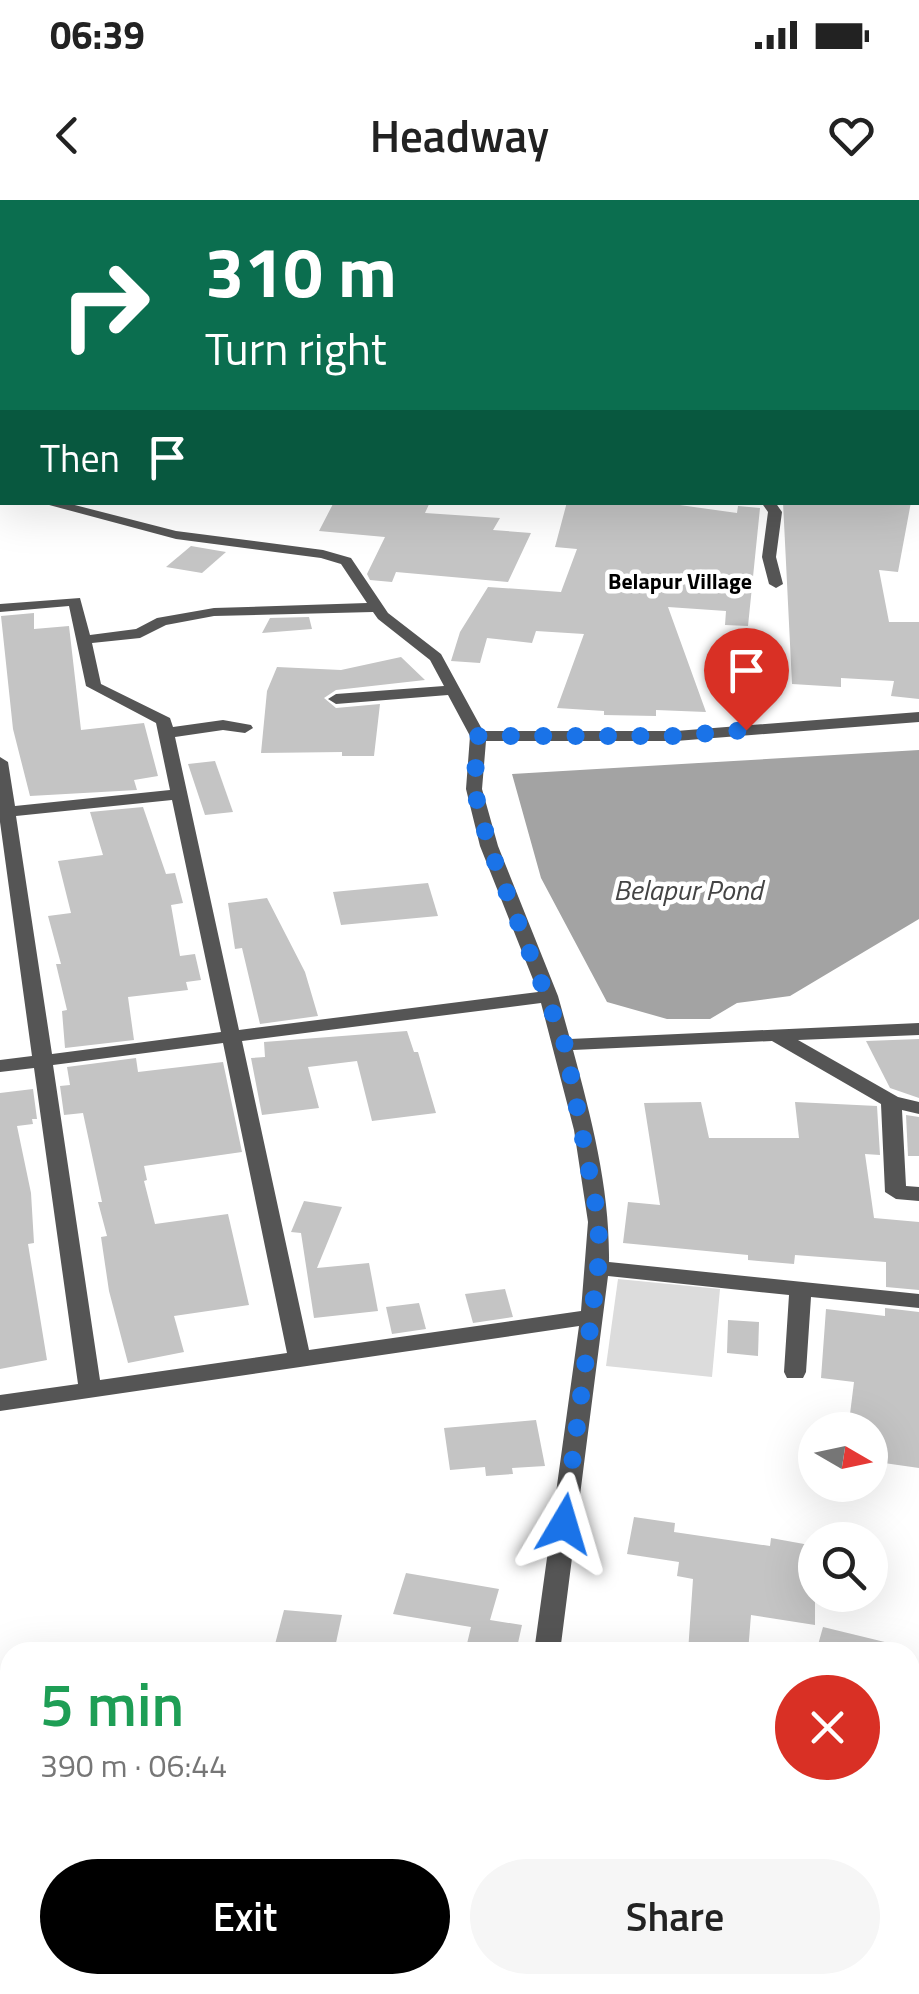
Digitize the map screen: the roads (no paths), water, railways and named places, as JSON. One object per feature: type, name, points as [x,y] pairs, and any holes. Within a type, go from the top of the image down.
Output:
[{"type":"street","points":[[57,505],[176,535],[322,554],[346,561],[374,607],[436,657],[478,736],[474,789],[489,846],[565,1045],[599,1222],[598,1268],[547,1642]]},
{"type":"street","points":[[770,505],[774,512],[769,557],[776,584]]},
{"type":"street","points":[[0,608],[75,601],[94,686],[164,722],[300,1359]]},
{"type":"street","points":[[83,640],[140,634],[162,621],[214,612],[374,607]]},
{"type":"street","points":[[336,699],[454,690]]},
{"type":"street","points":[[478,736],[676,736],[919,717]]},
{"type":"street","points":[[166,734],[223,724],[246,728]]},
{"type":"street","points":[[0,762],[4,813],[90,1390]]},
{"type":"street","points":[[4,813],[180,794]]},
{"type":"street","points":[[0,1066],[549,996]]},
{"type":"street","points":[[565,1045],[919,1029]]},
{"type":"street","points":[[774,1036],[891,1101],[919,1108]]},
{"type":"street","points":[[891,1101],[896,1192],[919,1194]]},
{"type":"street","points":[[598,1268],[919,1301]]},
{"type":"street","points":[[795,1372],[800,1289]]},
{"type":"street","points":[[0,1403],[591,1317]]},
{"type":"water","name":"Belapur Pond","points":[[919,750],[919,919],[790,996],[737,1003],[710,1019],[667,1019],[607,1002],[541,878],[512,774]]},
{"type":"district","name":"Belapur Village","points":[[680,581]]}]
